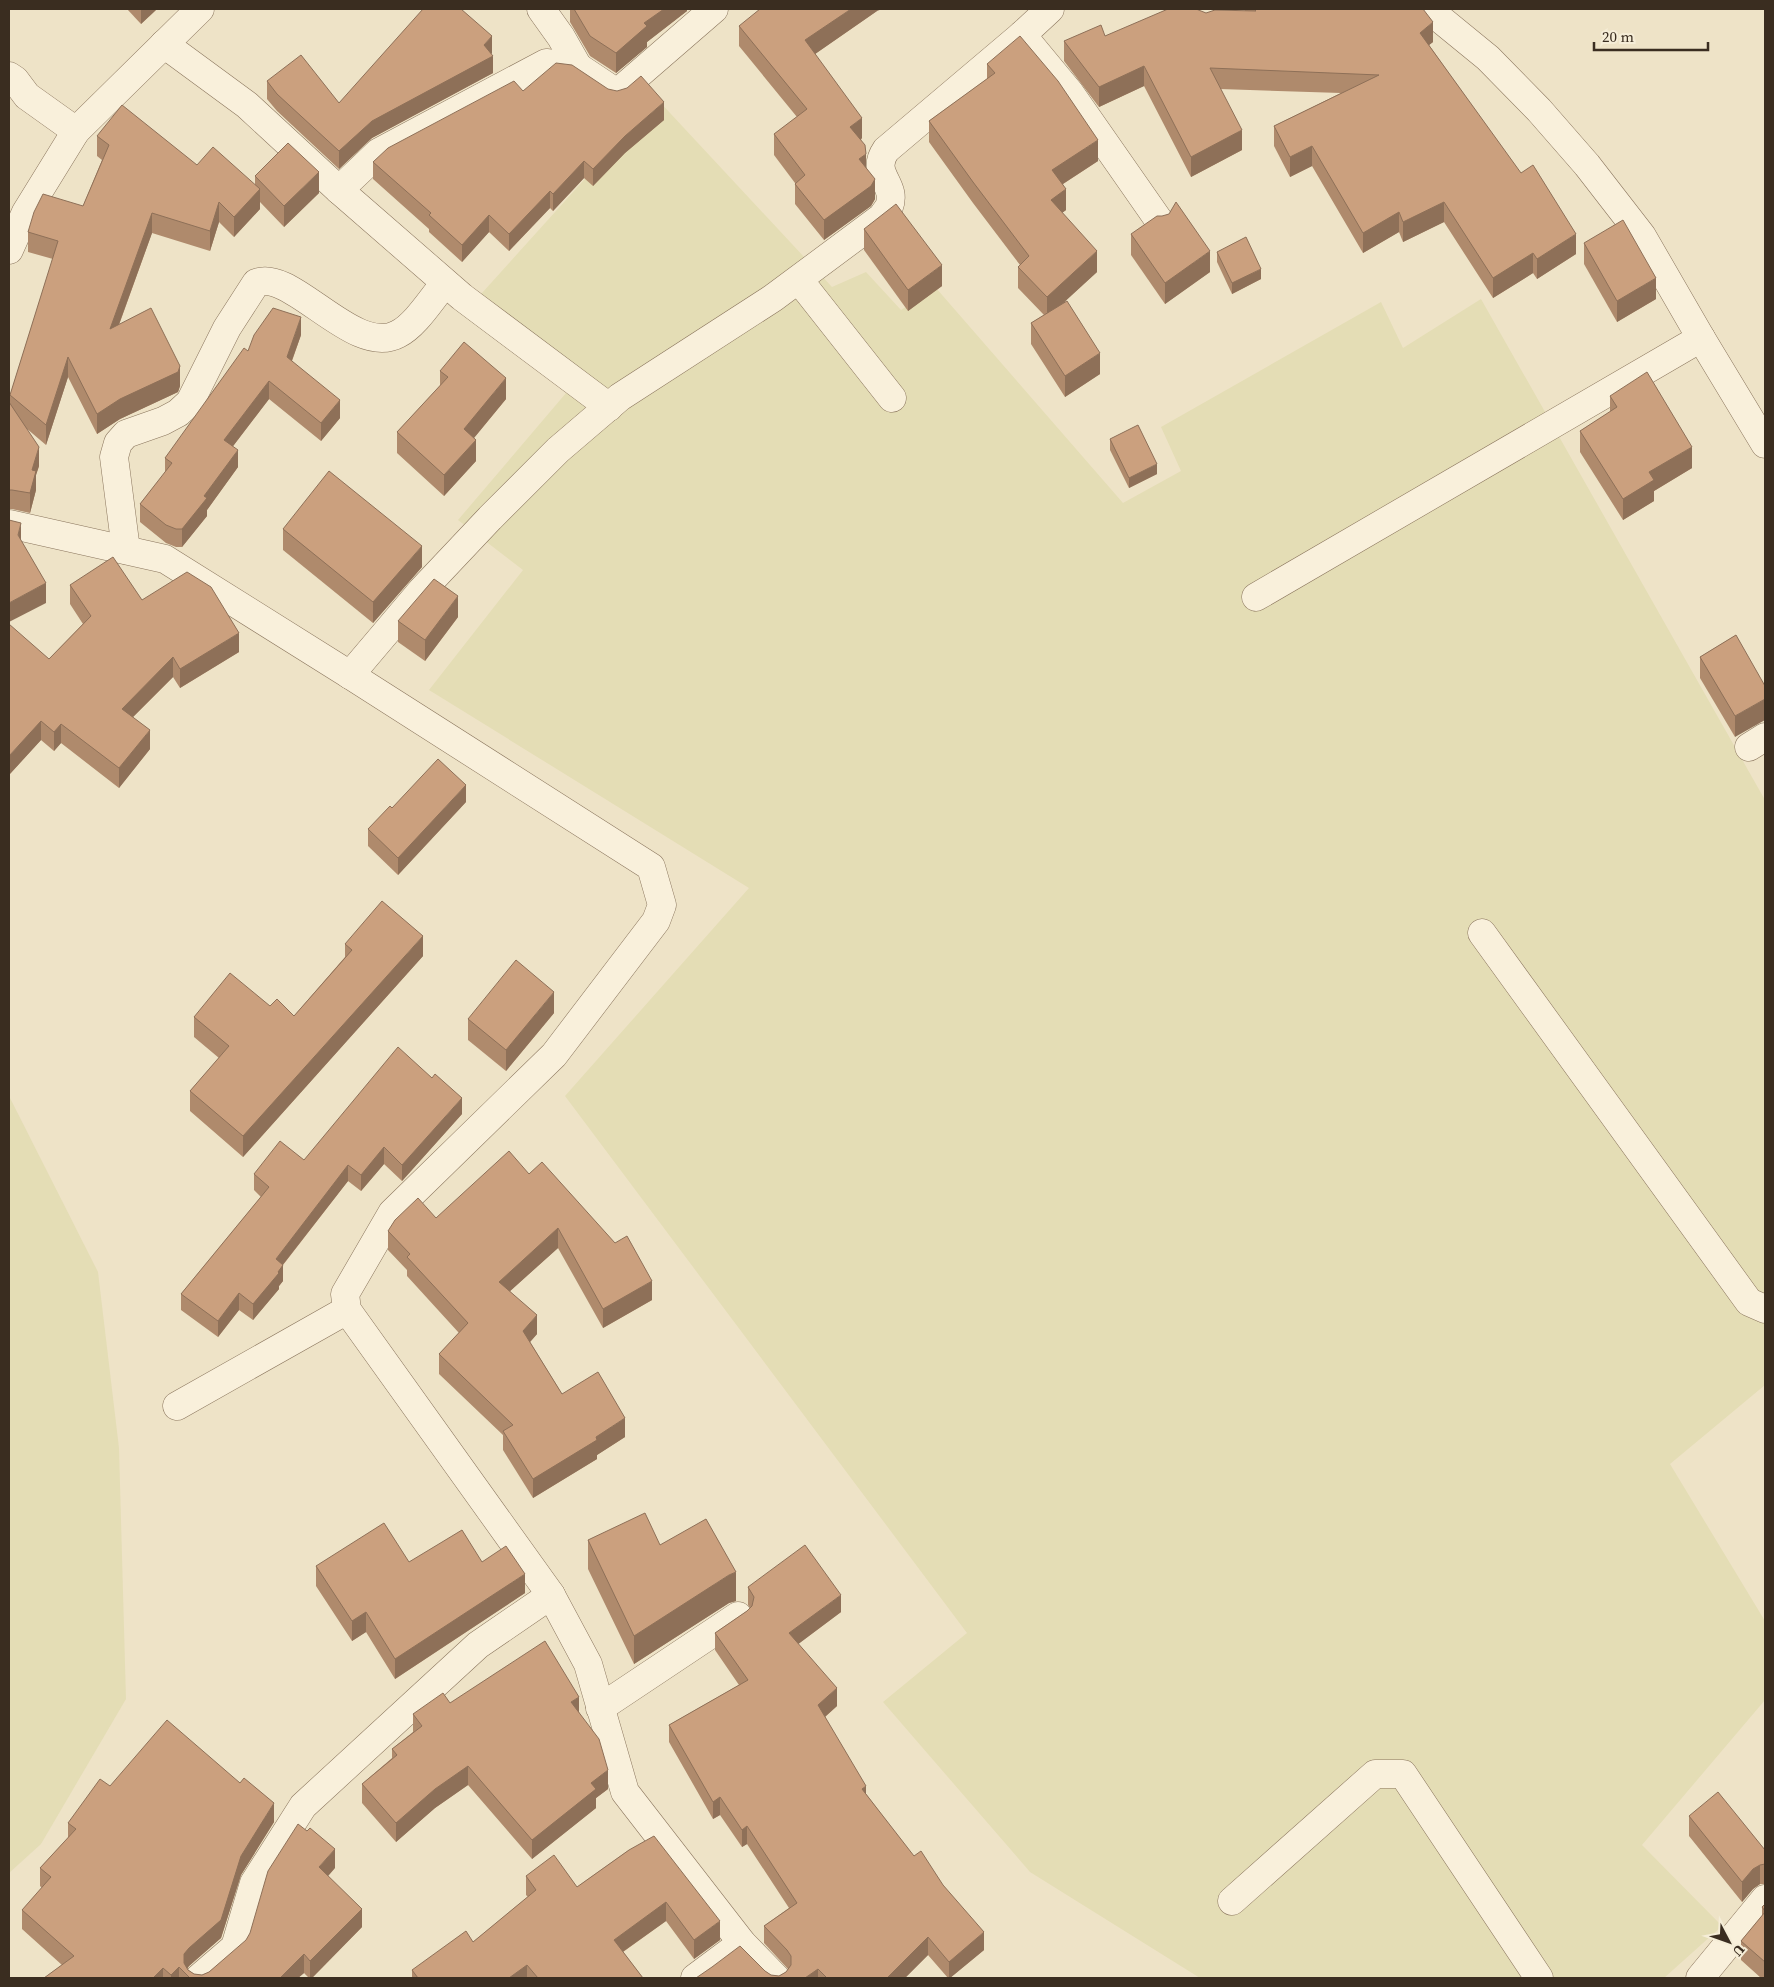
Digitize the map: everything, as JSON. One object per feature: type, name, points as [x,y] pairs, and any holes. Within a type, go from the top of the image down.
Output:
[{"type":"street","points":[[9,250],[26,212],[76,131],[200,9]]},
{"type":"street","points":[[541,9],[561,37],[578,67]]},
{"type":"street","points":[[339,190],[379,152],[546,63],[578,67],[618,93],[714,9]]},
{"type":"street","points":[[350,675],[422,590],[558,450],[620,397],[774,298],[882,217],[889,206],[889,188],[879,169],[880,158],[886,150],[1050,9]]},
{"type":"street","points":[[1428,9],[1488,58],[1539,110],[1588,166],[1642,236],[1700,338],[1765,444]]},
{"type":"street","points":[[1022,35],[1070,93],[1160,222]]},
{"type":"street","points":[[164,44],[247,105],[339,190],[445,283],[609,407]]},
{"type":"street","points":[[9,76],[15,80],[27,96],[76,131]]},
{"type":"street","points":[[799,280],[892,398]]},
{"type":"street","points":[[126,550],[114,457],[118,443],[126,434],[163,421],[178,413],[190,402],[227,328],[256,283],[269,282],[291,290],[359,333],[376,338],[391,337],[402,332],[445,283]]},
{"type":"street","points":[[1256,597],[1700,338]]},
{"type":"street","points":[[9,524],[165,559],[651,867],[662,904],[656,922],[554,1055],[392,1213],[345,1294],[346,1310],[551,1595],[588,1664],[625,1792],[742,1943],[776,1978]]},
{"type":"street","points":[[1482,933],[1749,1302],[1765,1309]]},
{"type":"street","points":[[177,1406],[346,1310]]},
{"type":"street","points":[[199,1978],[235,1947],[254,1884],[303,1806],[478,1645],[551,1595]]},
{"type":"street","points":[[600,1708],[738,1616]]},
{"type":"street","points":[[1232,1901],[1375,1774],[1403,1774],[1539,1978]]},
{"type":"street","points":[[1700,1978],[1765,1898]]},
{"type":"street","points":[[695,1978],[742,1943]]},
{"type":"shaded area","points":[[657,99],[832,287],[866,272],[901,310],[936,288],[1123,503],[1181,471],[1161,427],[1381,302],[1403,348],[1481,299],[1765,800],[1765,1385],[1670,1464],[1765,1621],[1765,1700],[1642,1845],[1722,1926],[1664,1978],[1200,1978],[1030,1872],[883,1702],[967,1633],[565,1096],[749,888],[429,690],[523,570],[458,520],[572,386],[463,314]]},
{"type":"shaded area","points":[[9,1096],[98,1272],[119,1448],[126,1699],[41,1844],[9,1873]]},
{"type":"building","points":[[423,9],[461,9],[492,36],[484,45],[493,56],[372,121],[339,151],[277,94],[267,81],[301,55],[339,103]]},
{"type":"building","points":[[574,9],[664,9],[644,23],[647,26],[616,53],[590,36]]},
{"type":"building","points":[[760,9],[851,9],[805,40],[862,118],[850,127],[865,145],[866,154],[859,159],[875,179],[871,186],[824,220],[795,184],[805,175],[774,134],[807,109],[739,26]]},
{"type":"building","points":[[1168,9],[1196,9],[1206,13],[1215,10],[1256,11],[1254,9],[1423,9],[1433,22],[1420,33],[1521,173],[1533,165],[1576,234],[1537,259],[1533,253],[1493,278],[1444,202],[1403,222],[1399,212],[1363,233],[1312,146],[1290,157],[1274,126],[1379,75],[1210,68],[1242,130],[1191,157],[1144,66],[1099,87],[1064,41],[1101,25],[1105,36]]},
{"type":"building","points":[[1020,36],[1058,81],[1098,140],[1052,170],[1066,189],[1051,200],[1097,251],[1047,297],[1018,267],[1029,256],[929,121],[995,73],[987,64]]},
{"type":"building","points":[[556,63],[572,65],[608,89],[617,91],[627,88],[641,76],[664,102],[625,136],[593,169],[584,161],[553,194],[550,191],[509,234],[489,215],[462,245],[429,215],[431,213],[373,162],[388,148],[514,81],[523,91]]},
{"type":"building","points":[[122,105],[197,165],[213,147],[260,189],[234,217],[219,202],[210,231],[152,213],[110,329],[151,308],[180,366],[178,372],[120,399],[97,414],[68,357],[46,425],[10,395],[58,241],[28,232],[34,212],[43,194],[83,206],[109,145],[97,136]]},
{"type":"building","points":[[288,143],[319,172],[284,206],[255,176]]},
{"type":"building","points":[[1176,202],[1210,251],[1165,283],[1131,234],[1157,216],[1169,214]]},
{"type":"building","points":[[896,204],[942,265],[908,290],[864,229]]},
{"type":"building","points":[[1623,220],[1656,278],[1617,301],[1584,243]]},
{"type":"building","points":[[1246,237],[1261,269],[1232,283],[1217,252]]},
{"type":"building","points":[[1067,301],[1100,353],[1065,376],[1031,323]]},
{"type":"building","points":[[273,308],[301,317],[287,357],[340,400],[321,423],[269,381],[224,440],[238,450],[204,496],[207,498],[182,529],[166,525],[140,504],[172,463],[165,458],[244,348],[248,351],[254,335]]},
{"type":"building","points":[[464,342],[506,378],[464,429],[476,440],[444,475],[397,432],[448,377],[440,371]]},
{"type":"building","points":[[1647,372],[1692,447],[1649,472],[1654,480],[1623,499],[1580,431],[1617,407],[1610,396]]},
{"type":"building","points":[[9,402],[39,447],[32,470],[36,471],[30,493],[9,490]]},
{"type":"building","points":[[1138,425],[1157,464],[1129,478],[1110,439]]},
{"type":"building","points":[[329,471],[422,546],[373,602],[283,529]]},
{"type":"building","points":[[9,520],[21,523],[18,535],[46,583],[9,603]]},
{"type":"building","points":[[113,557],[142,600],[187,572],[211,587],[239,633],[180,669],[173,657],[122,709],[150,730],[119,768],[61,724],[54,732],[41,721],[9,756],[9,624],[49,659],[91,616],[70,585]]},
{"type":"building","points":[[434,579],[458,596],[425,640],[398,621]]},
{"type":"building","points":[[1736,635],[1765,686],[1765,699],[1735,716],[1700,657]]},
{"type":"building","points":[[438,759],[466,785],[398,858],[368,829],[390,806],[392,808]]},
{"type":"building","points":[[382,901],[423,936],[243,1136],[190,1091],[229,1046],[194,1017],[230,973],[270,1006],[277,999],[294,1016],[352,950],[345,944]]},
{"type":"building","points":[[516,960],[554,992],[506,1050],[468,1019]]},
{"type":"building","points":[[398,1047],[432,1078],[435,1074],[462,1098],[402,1165],[384,1147],[361,1175],[348,1165],[276,1259],[283,1265],[279,1273],[253,1304],[239,1293],[218,1321],[181,1294],[269,1187],[254,1174],[280,1141],[304,1160]]},
{"type":"building","points":[[509,1151],[529,1174],[542,1162],[615,1243],[627,1236],[652,1281],[603,1309],[558,1228],[499,1282],[537,1315],[523,1331],[562,1394],[598,1372],[625,1418],[596,1437],[597,1440],[533,1479],[503,1431],[513,1425],[439,1354],[468,1323],[407,1257],[410,1254],[388,1231],[395,1220],[418,1198],[436,1218]]},
{"type":"building","points":[[645,1513],[660,1545],[706,1519],[736,1572],[634,1636],[588,1540]]},
{"type":"building","points":[[384,1523],[409,1562],[462,1530],[482,1562],[506,1546],[525,1574],[395,1659],[366,1612],[352,1621],[316,1566]]},
{"type":"building","points":[[805,1545],[841,1595],[789,1633],[837,1688],[818,1705],[866,1786],[862,1789],[914,1856],[921,1851],[943,1885],[984,1932],[949,1962],[928,1937],[887,1978],[827,1978],[818,1969],[805,1978],[696,1978],[740,1946],[771,1975],[779,1976],[786,1972],[791,1965],[791,1956],[787,1950],[764,1926],[797,1903],[747,1826],[742,1830],[720,1797],[713,1802],[669,1725],[748,1680],[715,1633],[752,1606],[754,1597],[748,1587]]},
{"type":"building","points":[[545,1641],[579,1697],[571,1702],[599,1739],[608,1770],[591,1783],[596,1789],[532,1840],[468,1766],[435,1789],[396,1823],[362,1784],[397,1755],[392,1749],[422,1726],[413,1714],[443,1693],[450,1703]]},
{"type":"building","points":[[167,1720],[240,1783],[244,1778],[274,1803],[241,1856],[221,1920],[184,1954],[184,1963],[188,1970],[194,1974],[202,1975],[209,1972],[246,1940],[250,1933],[268,1871],[298,1824],[307,1831],[310,1828],[335,1849],[319,1867],[362,1909],[310,1961],[304,1954],[280,1978],[190,1978],[179,1967],[171,1975],[163,1968],[153,1978],[44,1978],[74,1956],[22,1910],[51,1877],[40,1868],[76,1829],[68,1823],[100,1779],[110,1786]]},
{"type":"building","points":[[1718,1792],[1765,1850],[1765,1864],[1753,1869],[1742,1882],[1689,1816]]},
{"type":"building","points":[[654,1836],[720,1921],[694,1940],[666,1902],[614,1940],[643,1978],[538,1978],[527,1965],[509,1978],[418,1978],[412,1970],[466,1931],[473,1942],[536,1890],[526,1876],[554,1855],[577,1887],[629,1850]]},
{"type":"building","points":[[1765,1912],[1765,1962],[1741,1941]]}]
